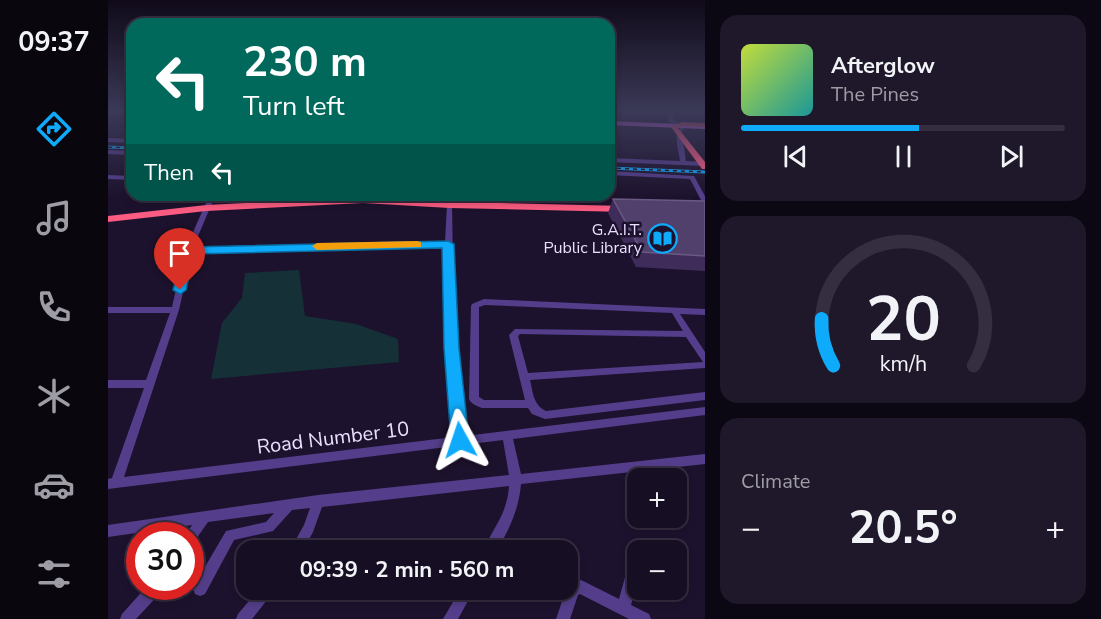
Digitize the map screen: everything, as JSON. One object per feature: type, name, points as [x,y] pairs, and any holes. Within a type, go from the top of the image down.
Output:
[{"type":"highway","points":[[685,140],[705,165]]},
{"type":"highway","points":[[108,213],[207,206],[337,201]]},
{"type":"highway","points":[[400,201],[635,205],[436,202]]},
{"type":"highway","points":[[693,206],[705,204]]},
{"type":"highway","points":[[108,219],[207,206]]},
{"type":"street","points":[[108,140],[126,141]]},
{"type":"street","points":[[677,140],[683,155],[683,163]]},
{"type":"street","points":[[108,152],[126,153]]},
{"type":"street","points":[[615,160],[705,165]]},
{"type":"street","points":[[615,173],[692,177],[705,204]]},
{"type":"street","points":[[108,177],[126,178]]},
{"type":"street","points":[[436,202],[448,244],[451,348],[460,440]]},
{"type":"street","points":[[112,483],[150,384],[175,310],[189,250],[207,206]]},
{"type":"street","points":[[189,250],[448,244]]},
{"type":"street","points":[[531,404],[482,404],[474,399],[475,306],[484,302],[705,312]]},
{"type":"street","points":[[108,310],[175,310]]},
{"type":"street","points":[[674,310],[705,359]]},
{"type":"street","points":[[689,334],[518,331],[513,335],[531,404],[536,411],[545,415],[705,396]]},
{"type":"street","points":[[524,377],[705,365]]},
{"type":"street","points":[[108,384],[150,384]]},
{"type":"street","name":"Road Number 10","points":[[112,483],[705,411]]},
{"type":"street","points":[[496,540],[511,512],[517,480],[516,462],[507,435]]},
{"type":"street","points":[[108,531],[318,501],[705,459]]},
{"type":"street","points":[[302,540],[309,528],[318,501]]},
{"type":"street","points":[[204,582],[230,535],[269,527],[289,505]]},
{"type":"street","points":[[201,522],[205,517]]},
{"type":"street","points":[[563,619],[571,592],[576,587],[586,589],[645,619]]},
{"type":"street","points":[[623,608],[627,593]]},
{"type":"street","points":[[127,619],[144,600]]},
{"type":"street","points":[[243,619],[258,600]]},
{"type":"street","points":[[450,619],[461,600]]},
{"type":"green space","points":[[299,270],[305,316],[356,324],[398,339],[399,362],[211,379],[222,323],[242,298],[245,273]]},
{"type":"building","name":"G.A.I.T. Public Library","points":[[615,199],[705,201],[705,256],[642,252]]},
{"type":"railway","points":[[108,147],[126,148]]},
{"type":"railway","points":[[615,168],[705,172]]},
{"type":"slow traffic","points":[[317,246],[417,244]]},
{"type":"place","name":"G.A.I.T. Public Library","points":[[663,239]]},
{"type":"route","points":[[180,290],[189,250],[448,244],[451,348],[460,440]]}]
